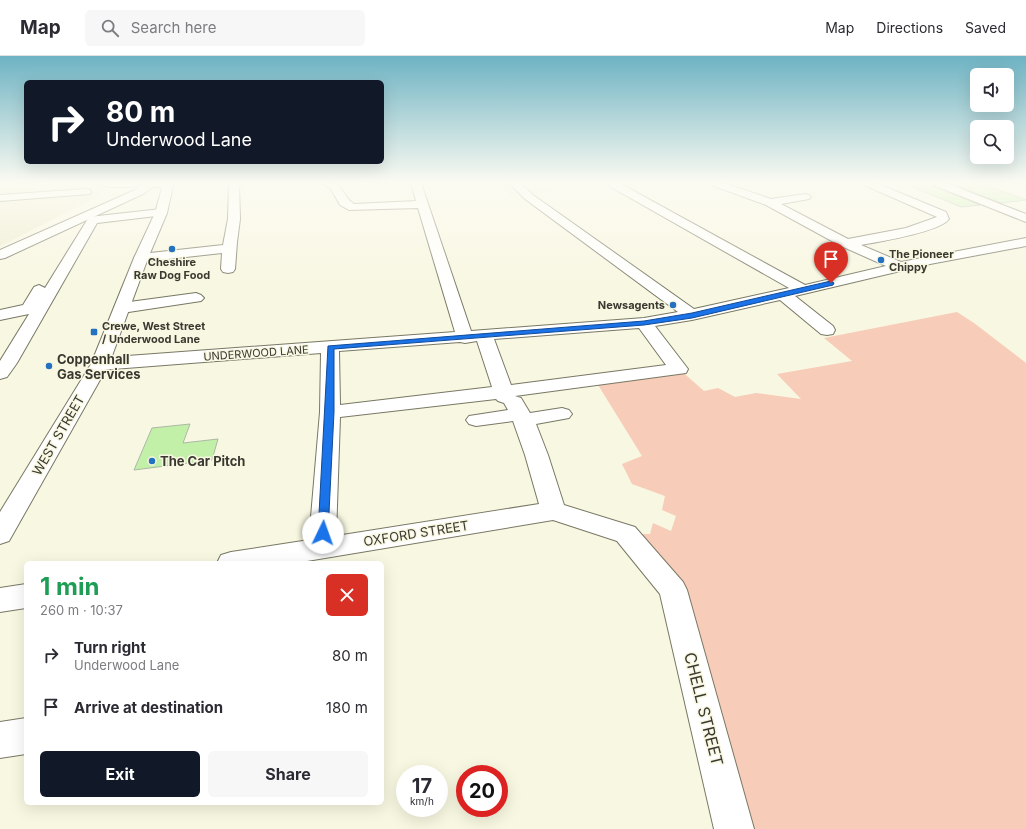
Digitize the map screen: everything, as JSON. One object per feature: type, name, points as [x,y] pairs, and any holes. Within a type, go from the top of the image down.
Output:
[{"type":"street","points":[[0,255],[77,219]]},
{"type":"street","points":[[0,373],[8,363],[93,220],[98,219]]},
{"type":"street","name":"WEST STREET","points":[[0,534],[100,364],[157,219]]},
{"type":"street","points":[[228,269],[229,248],[234,219]]},
{"type":"street","points":[[428,219],[465,338]]},
{"type":"street","points":[[560,219],[692,316]]},
{"type":"street","points":[[677,219],[803,290]]},
{"type":"street","points":[[801,219],[846,243],[900,267]]},
{"type":"street","points":[[846,243],[877,238],[933,224],[943,219]]},
{"type":"street","name":"UNDERWOOD LANE","points":[[100,364],[465,338],[644,323],[692,316],[900,267],[1026,242]]},
{"type":"street","points":[[141,258],[229,248]]},
{"type":"street","points":[[0,315],[29,309],[41,288]]},
{"type":"street","points":[[783,294],[827,330]]},
{"type":"street","points":[[122,308],[196,298]]},
{"type":"street","points":[[476,420],[679,369],[644,323]]},
{"type":"street","points":[[484,336],[516,411],[553,511]]},
{"type":"street","points":[[322,548],[330,412],[330,347]]},
{"type":"street","points":[[330,412],[516,411],[562,414]]},
{"type":"street","name":"OXFORD STREET","points":[[243,561],[553,511],[626,534],[673,590]]},
{"type":"street","name":"CHELL STREET","points":[[673,590],[734,829]]},
{"type":"street","points":[[0,600],[24,596]]},
{"type":"street","points":[[0,740],[24,736]]},
{"type":"shaded area","points":[[0,219],[54,219],[0,246]]},
{"type":"shaded area","points":[[957,312],[974,323],[1026,363],[1026,829],[734,829],[673,590],[626,534],[650,534],[653,523],[671,531],[676,516],[662,510],[665,496],[632,484],[622,464],[642,456],[595,380],[679,369],[704,391],[718,388],[735,397],[756,393],[801,399],[777,374],[852,361],[824,338]]},
{"type":"building","points":[[190,424],[183,443],[218,439],[212,460],[134,470],[152,428]]},
{"type":"place","name":"Cheshire Raw Dog Food","points":[[172,249]]},
{"type":"place","name":"The Pioneer Chippy","points":[[881,260]]},
{"type":"place","name":"Newsagents","points":[[673,305]]},
{"type":"place","name":"Crewe, West Street / Underwood Lane","points":[[94,332]]},
{"type":"place","name":"Coppenhall Gas Services","points":[[49,366]]},
{"type":"place","name":"The Car Pitch","points":[[152,461]]},
{"type":"route","points":[[323,533],[330,412],[330,347],[465,338],[644,323],[692,316],[831,283]]}]
